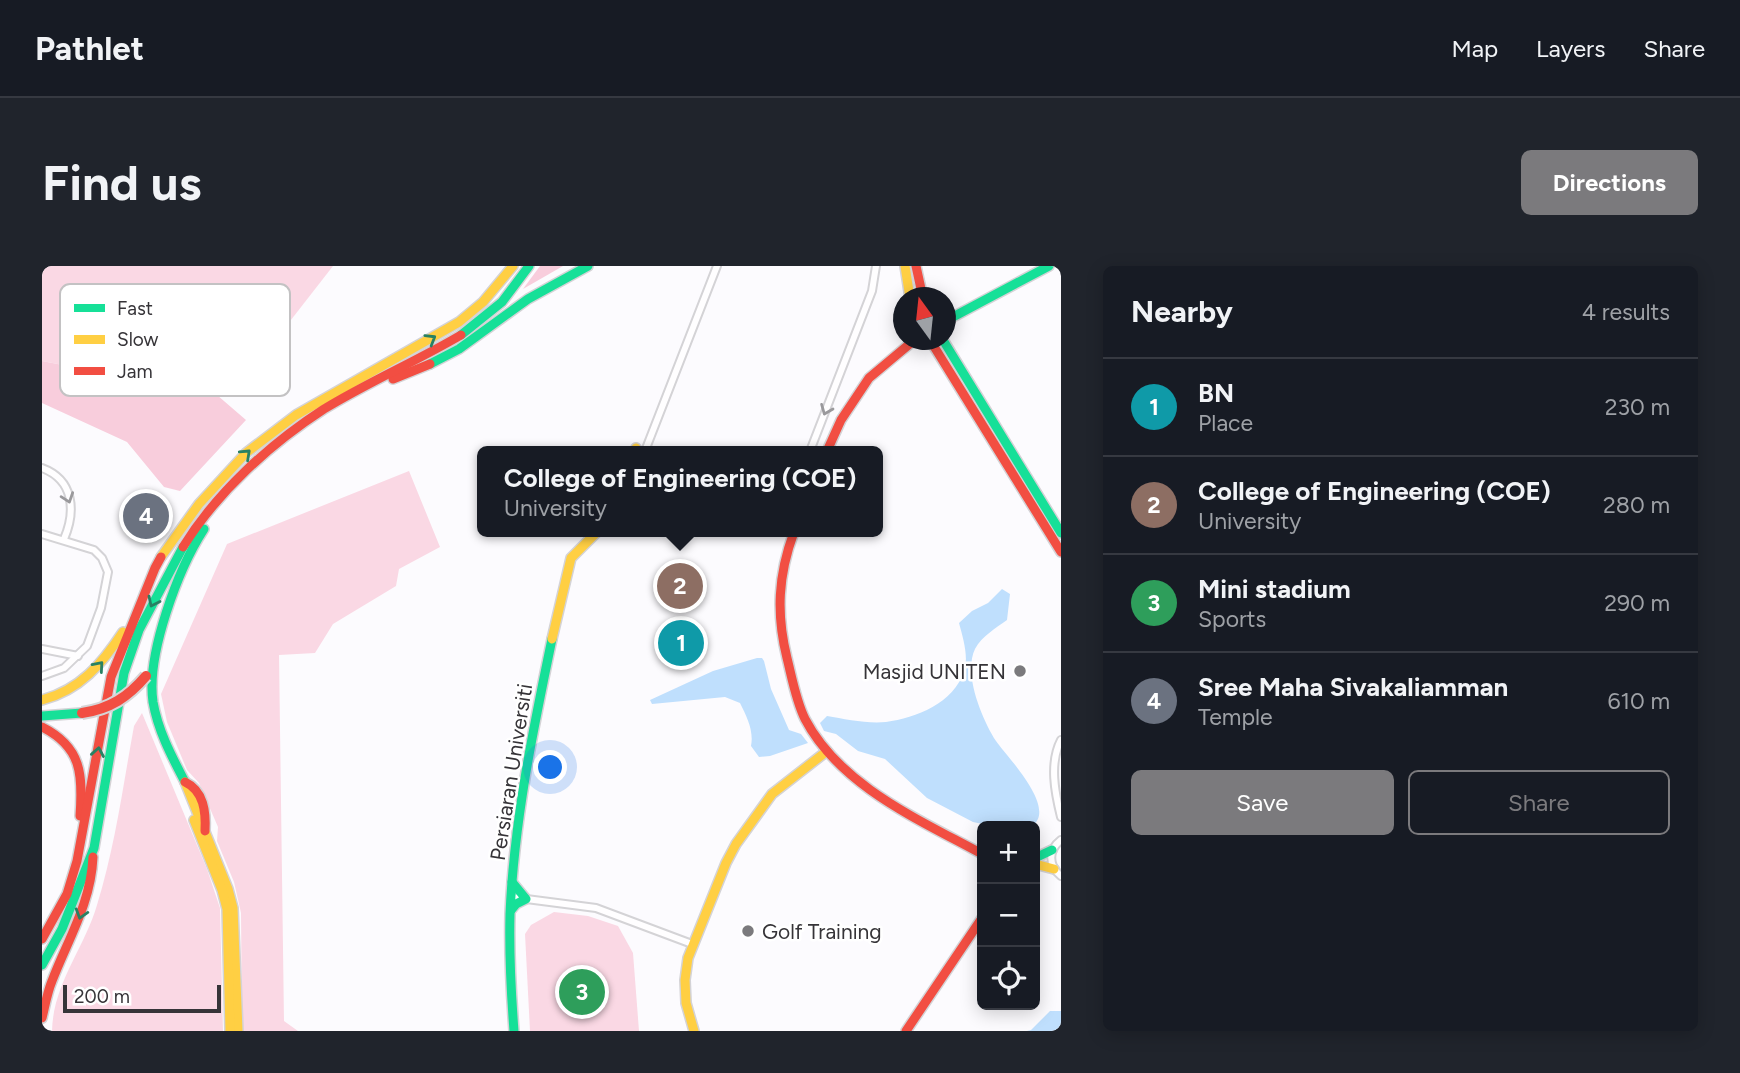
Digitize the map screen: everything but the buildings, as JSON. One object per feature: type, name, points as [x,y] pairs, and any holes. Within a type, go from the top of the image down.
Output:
[{"type":"main road","points":[[42,939],[67,894],[82,843],[111,677],[136,610],[155,568],[173,538],[246,453],[296,415],[459,322],[483,302],[513,266]]},
{"type":"main road","points":[[42,1018],[51,983],[82,913],[92,879],[94,848],[124,673],[139,629],[185,542],[216,504],[264,454],[325,409],[470,329],[502,302],[529,266]]},
{"type":"main road","points":[[358,390],[430,364],[459,349],[528,299],[588,266]]},
{"type":"main road","points":[[905,266],[908,287]]},
{"type":"main road","points":[[916,266],[921,287]]},
{"type":"main road","points":[[956,315],[1049,266]]},
{"type":"main road","points":[[829,446],[841,420],[869,378],[902,350]]},
{"type":"main road","points":[[936,350],[1061,552]]},
{"type":"main road","points":[[949,350],[1061,533]]},
{"type":"main road","points":[[216,504],[209,522],[180,570],[172,591],[155,664],[152,690],[165,741],[185,782],[195,788],[207,813],[205,832],[233,908],[238,1031]]},
{"type":"main road","name":"Persiaran Universiti","points":[[514,1031],[510,976],[511,897],[524,780],[567,570],[571,558],[592,537]]},
{"type":"main road","points":[[792,537],[782,568],[778,614],[799,704],[807,723],[827,751],[871,789],[977,851]]},
{"type":"main road","points":[[42,700],[69,691],[89,677],[104,662],[136,610]]},
{"type":"main road","points":[[42,716],[96,712],[118,703],[155,664]]},
{"type":"main road","points":[[42,727],[66,741],[75,756],[83,786],[79,820],[82,843]]},
{"type":"main road","points":[[694,1031],[686,1003],[685,980],[692,944],[726,863],[743,833],[772,794],[827,751]]},
{"type":"main road","points":[[185,782],[182,789],[227,909],[230,1031]]},
{"type":"main road","points":[[42,965],[62,929],[94,848]]},
{"type":"main road","points":[[1040,856],[1052,850]]},
{"type":"main road","points":[[1040,866],[1057,873]]},
{"type":"main road","points":[[511,911],[516,904],[526,899],[512,883]]},
{"type":"main road","points":[[906,1031],[977,925]]},
{"type":"street","points":[[643,446],[717,266]]},
{"type":"street","points":[[812,446],[872,291],[876,266]]},
{"type":"street","points":[[42,468],[56,474],[69,494],[72,512],[64,539]]},
{"type":"street","points":[[42,534],[94,550],[102,558],[108,572],[101,608],[87,646],[68,661],[42,651]]},
{"type":"street","points":[[42,676],[64,668],[74,656]]},
{"type":"street","points":[[1061,740],[1054,761],[1061,817]]},
{"type":"street","points":[[1057,873],[1051,858],[1052,850],[1061,840]]},
{"type":"street","points":[[511,897],[596,908],[692,944]]},
{"type":"shaded area","points":[[42,266],[333,266],[290,321],[290,284],[60,284],[60,364],[42,361]]},
{"type":"shaded area","points":[[540,266],[563,266],[523,289]]},
{"type":"shaded area","points":[[42,361],[60,364],[60,396],[218,396],[246,420],[180,491],[164,487],[127,442],[42,403]]},
{"type":"shaded area","points":[[409,471],[440,547],[399,569],[396,586],[333,624],[315,653],[279,655],[284,1021],[298,1031],[242,1031],[241,913],[234,882],[217,841],[218,827],[199,783],[187,770],[167,722],[161,694],[227,544]]},
{"type":"shaded area","points":[[142,713],[207,869],[220,908],[223,1031],[52,1031],[63,982],[97,905],[109,861],[134,726]]},
{"type":"shaded area","points":[[554,912],[588,916],[618,926],[633,953],[639,1031],[530,1031],[525,934],[531,925]]},
{"type":"water","points":[[1002,589],[1010,594],[1007,620],[985,636],[975,649],[971,671],[973,683],[980,709],[991,732],[1035,795],[1039,807],[1036,821],[973,822],[927,798],[885,759],[858,751],[836,734],[824,731],[820,723],[827,716],[871,722],[898,720],[921,713],[943,700],[952,692],[964,671],[965,647],[959,623],[972,611],[988,603]]},
{"type":"water","points":[[757,658],[764,661],[771,689],[789,730],[801,734],[808,743],[759,757],[751,746],[751,729],[740,703],[725,697],[652,704],[650,700],[713,671]]},
{"type":"water","points":[[1050,1011],[1061,1011],[1061,1031],[1027,1031],[1031,1030]]},
{"type":"traffic: fast","points":[[461,335],[502,302],[529,266]]},
{"type":"traffic: fast","points":[[430,364],[459,349],[528,299],[588,266]]},
{"type":"traffic: fast","points":[[956,315],[1049,266]]},
{"type":"traffic: fast","points":[[949,350],[1061,533]]},
{"type":"traffic: fast","points":[[185,782],[158,723],[152,683],[154,661],[166,613],[184,566],[204,529]]},
{"type":"traffic: fast","points":[[42,965],[62,929],[94,848],[124,673],[139,630],[183,547]]},
{"type":"traffic: fast","points":[[514,1031],[510,943],[512,879],[525,776],[552,639]]},
{"type":"traffic: fast","points":[[42,716],[82,713]]},
{"type":"traffic: fast","points":[[1040,856],[1052,850]]},
{"type":"traffic: fast","points":[[511,910],[526,899],[512,882]]},
{"type":"traffic: slow","points":[[161,557],[199,504],[246,453],[296,415],[459,322],[483,302],[513,266]]},
{"type":"traffic: slow","points":[[905,266],[908,287]]},
{"type":"traffic: slow","points":[[552,639],[571,558],[592,537]]},
{"type":"traffic: slow","points":[[42,700],[56,696],[79,683],[107,655],[123,632]]},
{"type":"traffic: slow","points":[[694,1031],[686,1003],[688,958],[726,863],[736,844],[772,794],[827,751]]},
{"type":"traffic: slow","points":[[185,782],[233,908],[238,1031]]},
{"type":"traffic: slow","points":[[194,820],[227,909],[230,1031]]},
{"type":"traffic: slow","points":[[1040,865],[1054,869]]},
{"type":"traffic: jam","points":[[916,266],[921,287]]},
{"type":"traffic: jam","points":[[183,547],[228,488],[284,438],[341,399],[461,335]]},
{"type":"traffic: jam","points":[[829,446],[841,420],[869,378],[902,350]]},
{"type":"traffic: jam","points":[[936,350],[1061,552]]},
{"type":"traffic: jam","points":[[393,379],[430,364]]},
{"type":"traffic: jam","points":[[792,537],[782,579],[781,626],[797,697],[805,719],[820,743],[860,782],[908,814],[977,851]]},
{"type":"traffic: jam","points":[[42,939],[67,894],[77,861],[111,677],[161,557]]},
{"type":"traffic: jam","points":[[82,713],[118,701],[146,676]]},
{"type":"traffic: jam","points":[[42,727],[65,744],[77,764],[81,788],[80,816]]},
{"type":"traffic: jam","points":[[185,782],[200,796],[205,831]]},
{"type":"traffic: jam","points":[[42,1018],[50,986],[88,890],[93,857]]},
{"type":"traffic: jam","points":[[906,1031],[977,925]]},
{"type":"place","name":"Sree Maha Sivakaliamman","points":[[146,516]]},
{"type":"place","name":"College of Engineering (COE)","points":[[680,586]]},
{"type":"place","name":"BN","points":[[681,643]]},
{"type":"place","name":"Masjid UNITEN","points":[[1020,671]]},
{"type":"place","name":"Golf Training","points":[[748,931]]},
{"type":"place","name":"Mini stadium","points":[[582,992]]}]
